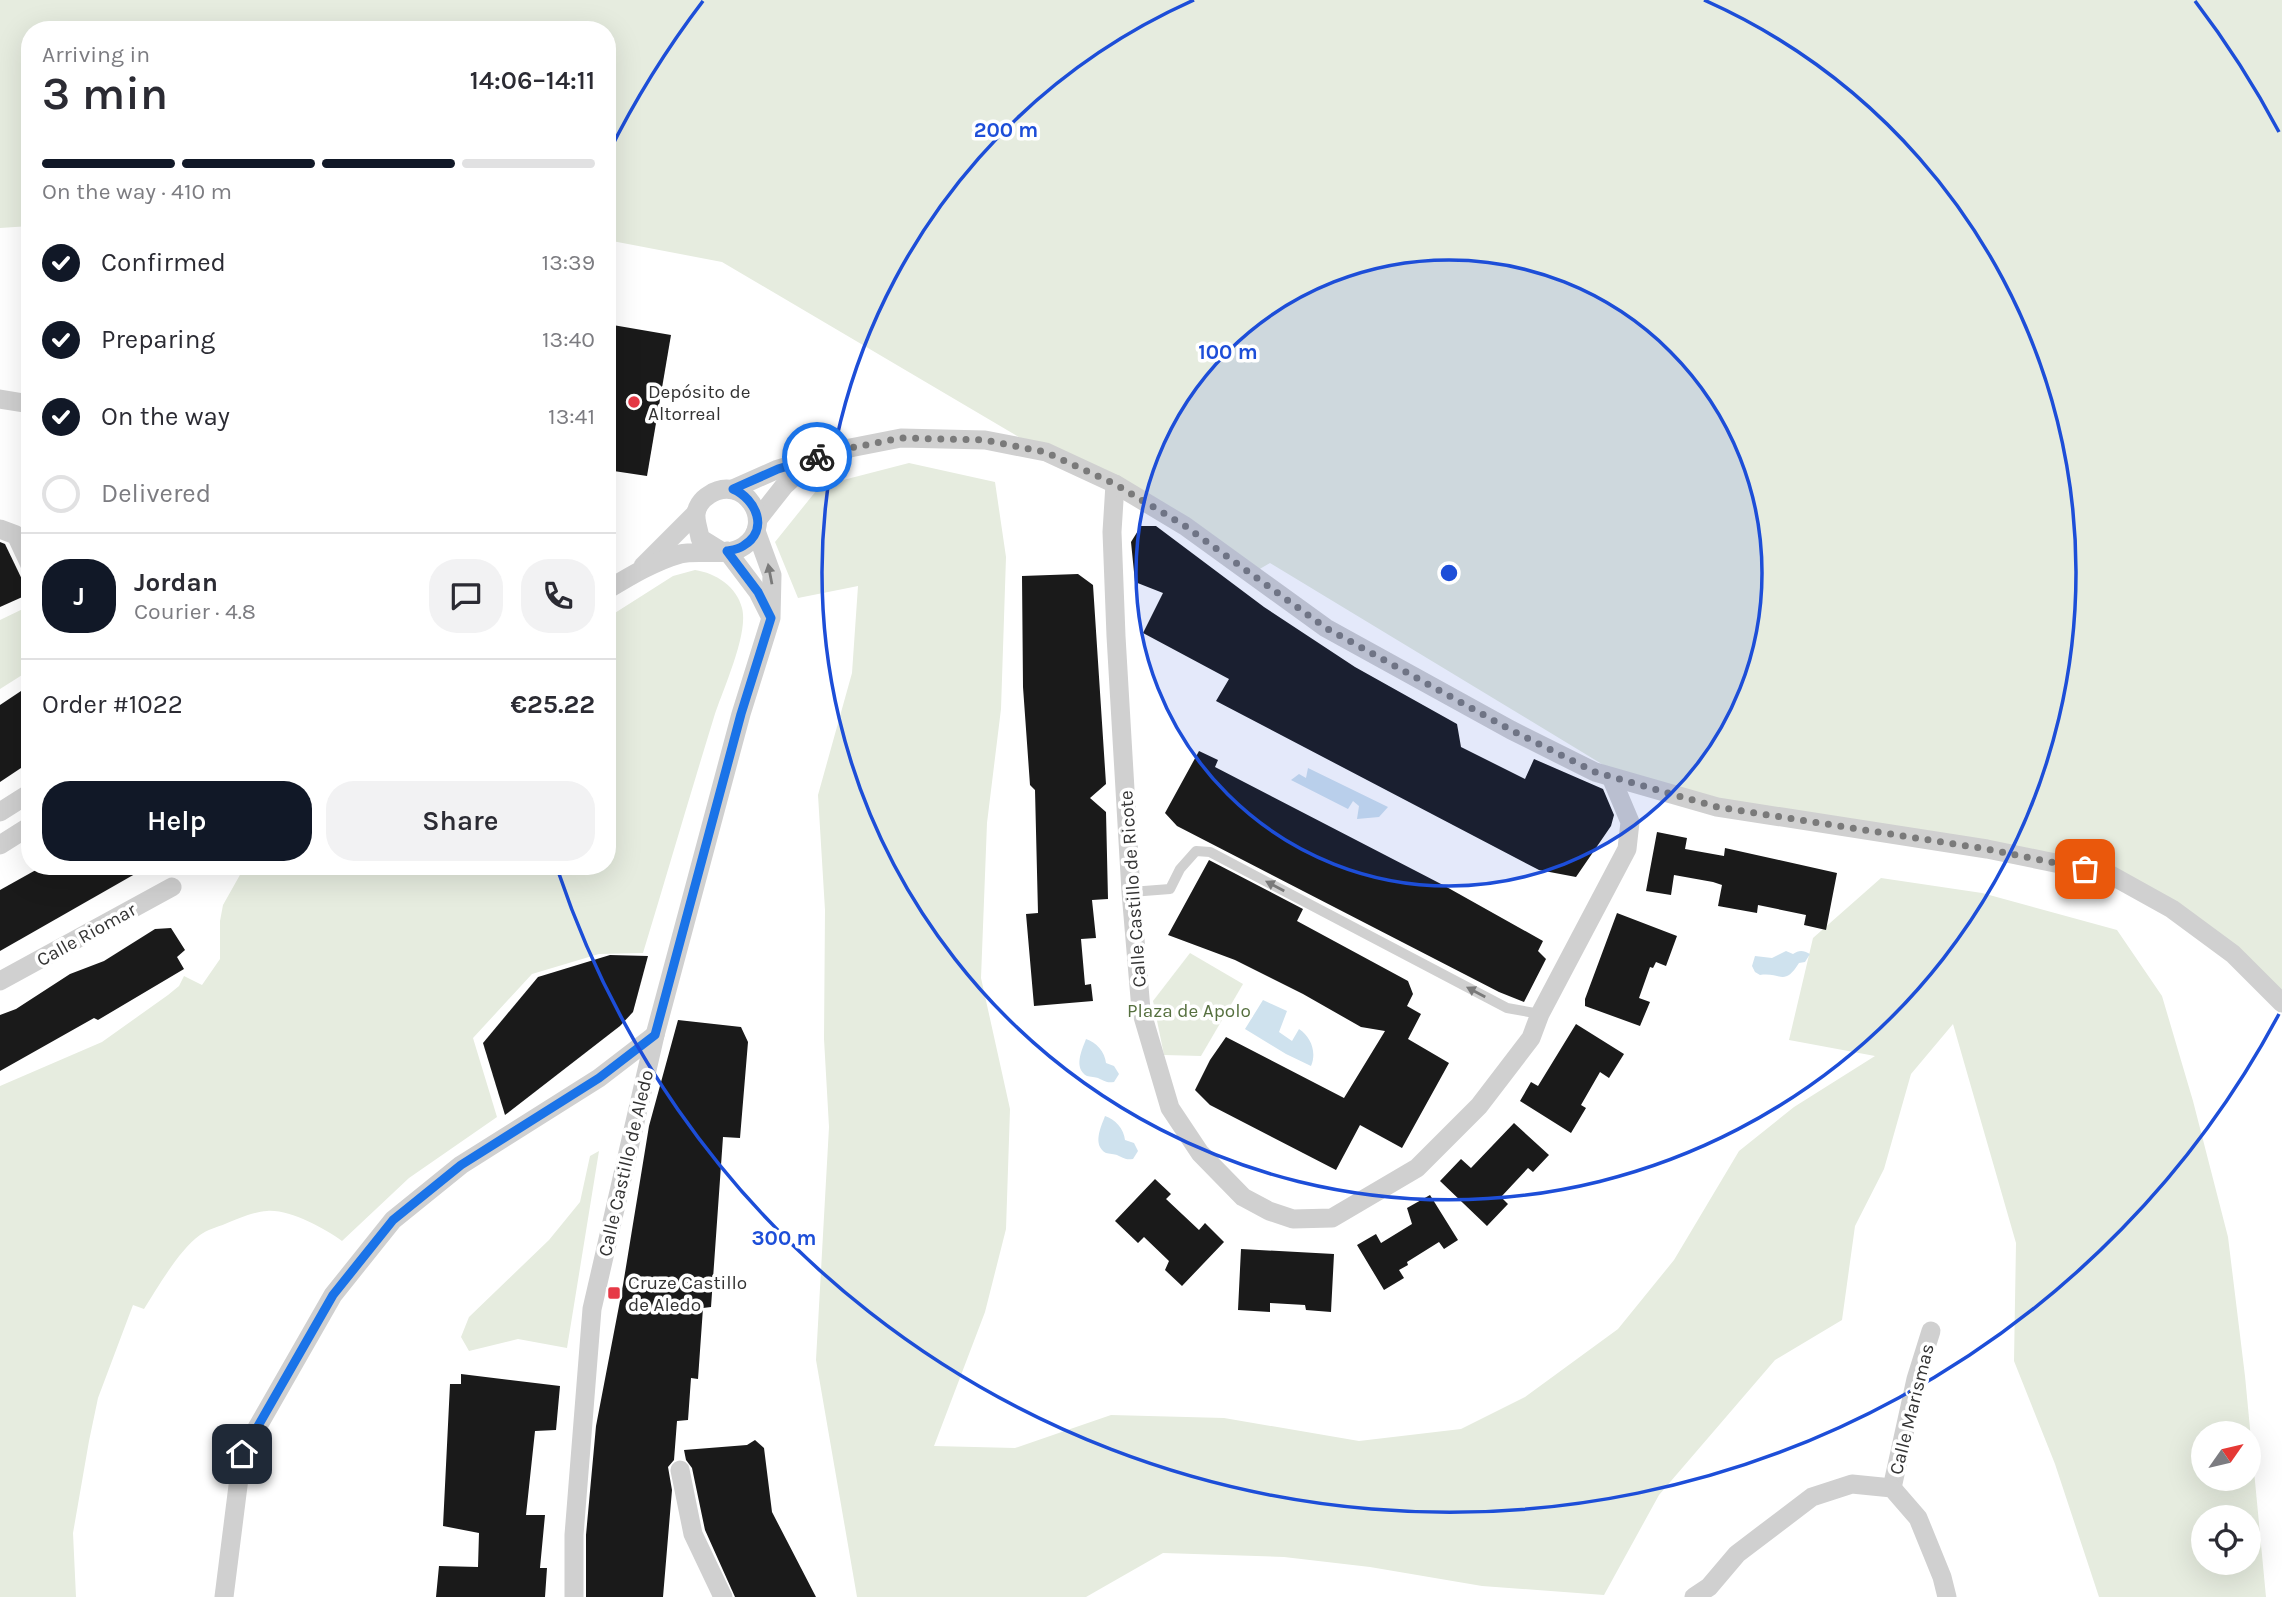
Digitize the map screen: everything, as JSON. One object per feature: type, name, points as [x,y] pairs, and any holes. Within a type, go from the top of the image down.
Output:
[{"type":"street","points":[[0,399],[21,402]]},
{"type":"street","points":[[638,572],[695,514],[702,499],[716,490],[733,489],[778,469],[815,458],[901,438],[985,440],[1045,452],[1115,484],[1185,526],[1326,628],[1511,730],[1595,772],[1717,807],[1987,849],[2109,874],[2172,909],[2233,954],[2282,1003]]},
{"type":"street","points":[[616,585],[638,572],[681,554],[724,551],[745,545],[784,486],[815,458]]},
{"type":"street","name":"Calle Castillo de Ricote","points":[[1115,484],[1112,532],[1115,597],[1131,892],[1141,1010],[1170,1108],[1200,1153],[1243,1197],[1269,1211],[1293,1219],[1332,1218],[1417,1168],[1479,1106],[1531,1038],[1540,1014],[1627,849],[1630,822],[1611,777]]},
{"type":"street","points":[[733,489],[745,495],[754,506],[757,525]]},
{"type":"street","points":[[695,514],[700,538],[724,551],[758,592],[771,618]]},
{"type":"street","name":"Calle Castillo de Aledo","points":[[573,1597],[574,1535],[592,1309],[655,1035],[741,714],[771,618],[772,575],[757,525]]},
{"type":"street","points":[[0,529],[16,535],[21,546]]},
{"type":"street","points":[[0,812],[21,799]]},
{"type":"street","points":[[0,845],[21,832]]},
{"type":"street","name":"Calle Riomar","points":[[0,981],[172,887]]},
{"type":"street","points":[[224,1597],[242,1454],[333,1295],[393,1220],[461,1165],[599,1078],[655,1035]]},
{"type":"street","name":"Calle Marismas","points":[[1892,1488],[1916,1379],[1931,1331]]},
{"type":"street","points":[[680,1470],[693,1534],[723,1597]]},
{"type":"street","name":"Calle Marismas","points":[[1694,1597],[1709,1587],[1737,1554],[1812,1497],[1852,1484],[1892,1488],[1918,1518],[1942,1577],[1947,1597]]},
{"type":"lane","points":[[1131,892],[1170,889],[1180,869],[1196,851],[1210,852],[1507,1008],[1540,1014]]},
{"type":"green space","points":[[0,0],[2282,0],[2282,1003],[2233,954],[2109,874],[1653,795],[1270,563],[1251,574],[722,262],[616,242],[616,21],[21,21],[21,227],[0,228]]},
{"type":"green space","points":[[909,463],[995,482],[1006,557],[1001,709],[987,823],[981,978],[1010,1109],[1006,1229],[985,1312],[934,1446],[1015,1448],[1111,1415],[1224,1418],[1359,1441],[1461,1429],[1525,1397],[1618,1329],[1674,1260],[1739,1151],[1794,1107],[1875,1056],[1789,1040],[1813,938],[1881,878],[1982,893],[2117,930],[2162,996],[2193,1101],[2228,1237],[2249,1421],[2191,1421],[2191,1491],[2256,1491],[2257,1505],[2191,1505],[2191,1575],[2261,1575],[2261,1544],[2266,1597],[2099,1597],[2055,1464],[2014,1361],[2016,1243],[1953,1024],[1911,1074],[1884,1169],[1855,1226],[1842,1320],[1775,1360],[1659,1495],[1604,1595],[1482,1586],[1370,1567],[1284,1557],[1163,1553],[1086,1597],[857,1597],[816,1360],[829,1127],[824,1039],[825,910],[818,795],[852,673],[858,586],[798,598],[775,542],[820,486]]},
{"type":"green space","points":[[695,570],[724,582],[736,594],[742,608],[742,632],[643,953],[599,954],[532,974],[473,1038],[497,1117],[409,1178],[342,1241],[296,1216],[267,1211],[245,1216],[203,1233],[184,1250],[144,1309],[133,1305],[98,1398],[73,1533],[76,1597],[0,1597],[0,1086],[102,1042],[168,995],[179,986],[184,976],[202,985],[220,959],[220,921],[223,905],[240,875],[616,875],[616,612],[673,576]]},
{"type":"green space","points":[[21,610],[21,676],[0,689],[0,620]]},
{"type":"green space","name":"Plaza de Apolo","points":[[1190,953],[1243,984],[1201,1056],[1164,1055],[1153,1001]]},
{"type":"green space","points":[[599,1151],[567,1348],[518,1339],[469,1351],[461,1337],[469,1317],[549,1240],[580,1202],[590,1156]]},
{"type":"water","points":[[1308,768],[1388,807],[1379,817],[1357,819],[1359,806],[1353,801],[1348,809],[1291,780],[1299,774],[1306,778]]},
{"type":"water","points":[[1786,951],[1793,954],[1801,951],[1810,954],[1805,962],[1799,963],[1786,977],[1760,975],[1755,972],[1752,966],[1755,956],[1772,958]]},
{"type":"water","points":[[1263,1000],[1287,1011],[1279,1032],[1292,1041],[1299,1029],[1307,1036],[1313,1050],[1311,1066],[1245,1029]]},
{"type":"water","points":[[1086,1039],[1099,1048],[1106,1063],[1114,1066],[1119,1074],[1114,1082],[1083,1073],[1079,1064]]},
{"type":"water","points":[[1105,1116],[1118,1125],[1125,1140],[1134,1143],[1138,1151],[1133,1159],[1102,1150],[1098,1141]]},
{"type":"building","name":"Depósito de Altorreal","points":[[616,326],[671,335],[647,476],[616,471]]},
{"type":"building","points":[[1141,526],[1156,526],[1264,607],[1355,667],[1457,724],[1461,747],[1525,779],[1534,759],[1603,789],[1614,815],[1611,826],[1576,877],[1539,870],[1216,701],[1229,679],[1143,633],[1163,593],[1135,582],[1131,542]]},
{"type":"building","points":[[0,542],[5,544],[21,577],[21,598],[0,607]]},
{"type":"building","points":[[1078,574],[1093,585],[1106,784],[1090,798],[1106,812],[1108,899],[1092,900],[1096,938],[1081,939],[1085,985],[1091,984],[1093,1001],[1034,1006],[1026,914],[1038,913],[1035,790],[1030,785],[1023,687],[1022,576]]},
{"type":"building","points":[[21,691],[21,768],[0,782],[0,705]]},
{"type":"building","points":[[1199,751],[1218,760],[1215,767],[1443,885],[1543,941],[1538,951],[1546,959],[1524,1002],[1499,992],[1177,826],[1165,813]]},
{"type":"building","points":[[1657,832],[1687,838],[1685,849],[1724,856],[1725,848],[1837,873],[1826,930],[1804,925],[1806,915],[1758,905],[1757,913],[1718,906],[1722,885],[1713,882],[1674,875],[1671,895],[1646,891]]},
{"type":"building","points":[[1209,860],[1303,909],[1297,921],[1408,981],[1413,994],[1407,1006],[1421,1014],[1408,1039],[1449,1063],[1402,1148],[1360,1125],[1336,1170],[1210,1105],[1195,1090],[1210,1060],[1226,1037],[1344,1098],[1385,1031],[1361,1027],[1235,960],[1168,935]]},
{"type":"building","points":[[27,875],[133,875],[0,951],[0,890]]},
{"type":"building","points":[[1617,913],[1677,936],[1666,966],[1656,962],[1653,968],[1650,967],[1639,998],[1650,1002],[1640,1026],[1585,1006],[1585,999]]},
{"type":"building","points":[[171,928],[185,950],[177,957],[184,969],[98,1020],[94,1018],[0,1071],[0,1015],[16,1009],[70,974],[104,961],[155,929]]},
{"type":"building","points":[[610,955],[648,956],[633,1012],[620,1026],[505,1115],[483,1043],[538,977]]},
{"type":"building","points":[[678,1020],[741,1027],[748,1042],[740,1138],[723,1137],[711,1307],[703,1308],[698,1379],[691,1378],[688,1420],[677,1421],[674,1460],[668,1467],[672,1490],[663,1597],[586,1597],[586,1535],[596,1426],[649,1126]]},
{"type":"building","points":[[1576,1024],[1624,1054],[1609,1078],[1600,1072],[1581,1105],[1586,1108],[1571,1133],[1520,1101],[1531,1082],[1538,1086]]},
{"type":"building","points":[[1514,1123],[1549,1155],[1533,1172],[1528,1168],[1501,1197],[1508,1204],[1487,1226],[1440,1181],[1461,1159],[1471,1168]]},
{"type":"building","points":[[1155,1179],[1171,1194],[1166,1199],[1199,1230],[1205,1223],[1224,1242],[1182,1286],[1165,1270],[1169,1261],[1144,1237],[1138,1243],[1115,1221]]},
{"type":"building","points":[[1430,1195],[1458,1240],[1444,1249],[1439,1242],[1407,1262],[1408,1265],[1399,1270],[1404,1278],[1384,1290],[1357,1245],[1376,1234],[1381,1243],[1412,1224],[1407,1208]]},
{"type":"building","points":[[1241,1249],[1334,1254],[1331,1312],[1306,1310],[1305,1305],[1270,1303],[1270,1312],[1238,1310]]},
{"type":"building","points":[[461,1374],[560,1386],[556,1430],[535,1431],[526,1515],[545,1515],[540,1568],[547,1568],[545,1597],[436,1597],[439,1566],[478,1567],[479,1533],[443,1526],[450,1384],[461,1384]]},
{"type":"building","points":[[755,1440],[764,1448],[772,1512],[816,1597],[735,1597],[705,1530],[692,1468],[686,1460],[684,1450],[747,1445]]},
{"type":"way so far","points":[[817,457],[901,438],[985,440],[1045,452],[1115,484],[1185,526],[1326,628],[1511,730],[1595,772],[1717,807],[1987,849],[2085,869]]},
{"type":"place","name":"Depósito de Altorreal","points":[[634,402]]},
{"type":"place","name":"Cruze Castillo de Aledo","points":[[614,1293]]},
{"type":"route","points":[[242,1454],[333,1295],[393,1220],[461,1165],[599,1078],[655,1035],[741,714],[771,618],[758,592],[727,551],[745,545],[756,531],[758,519],[754,506],[745,495],[733,489],[778,469],[817,457]]}]
